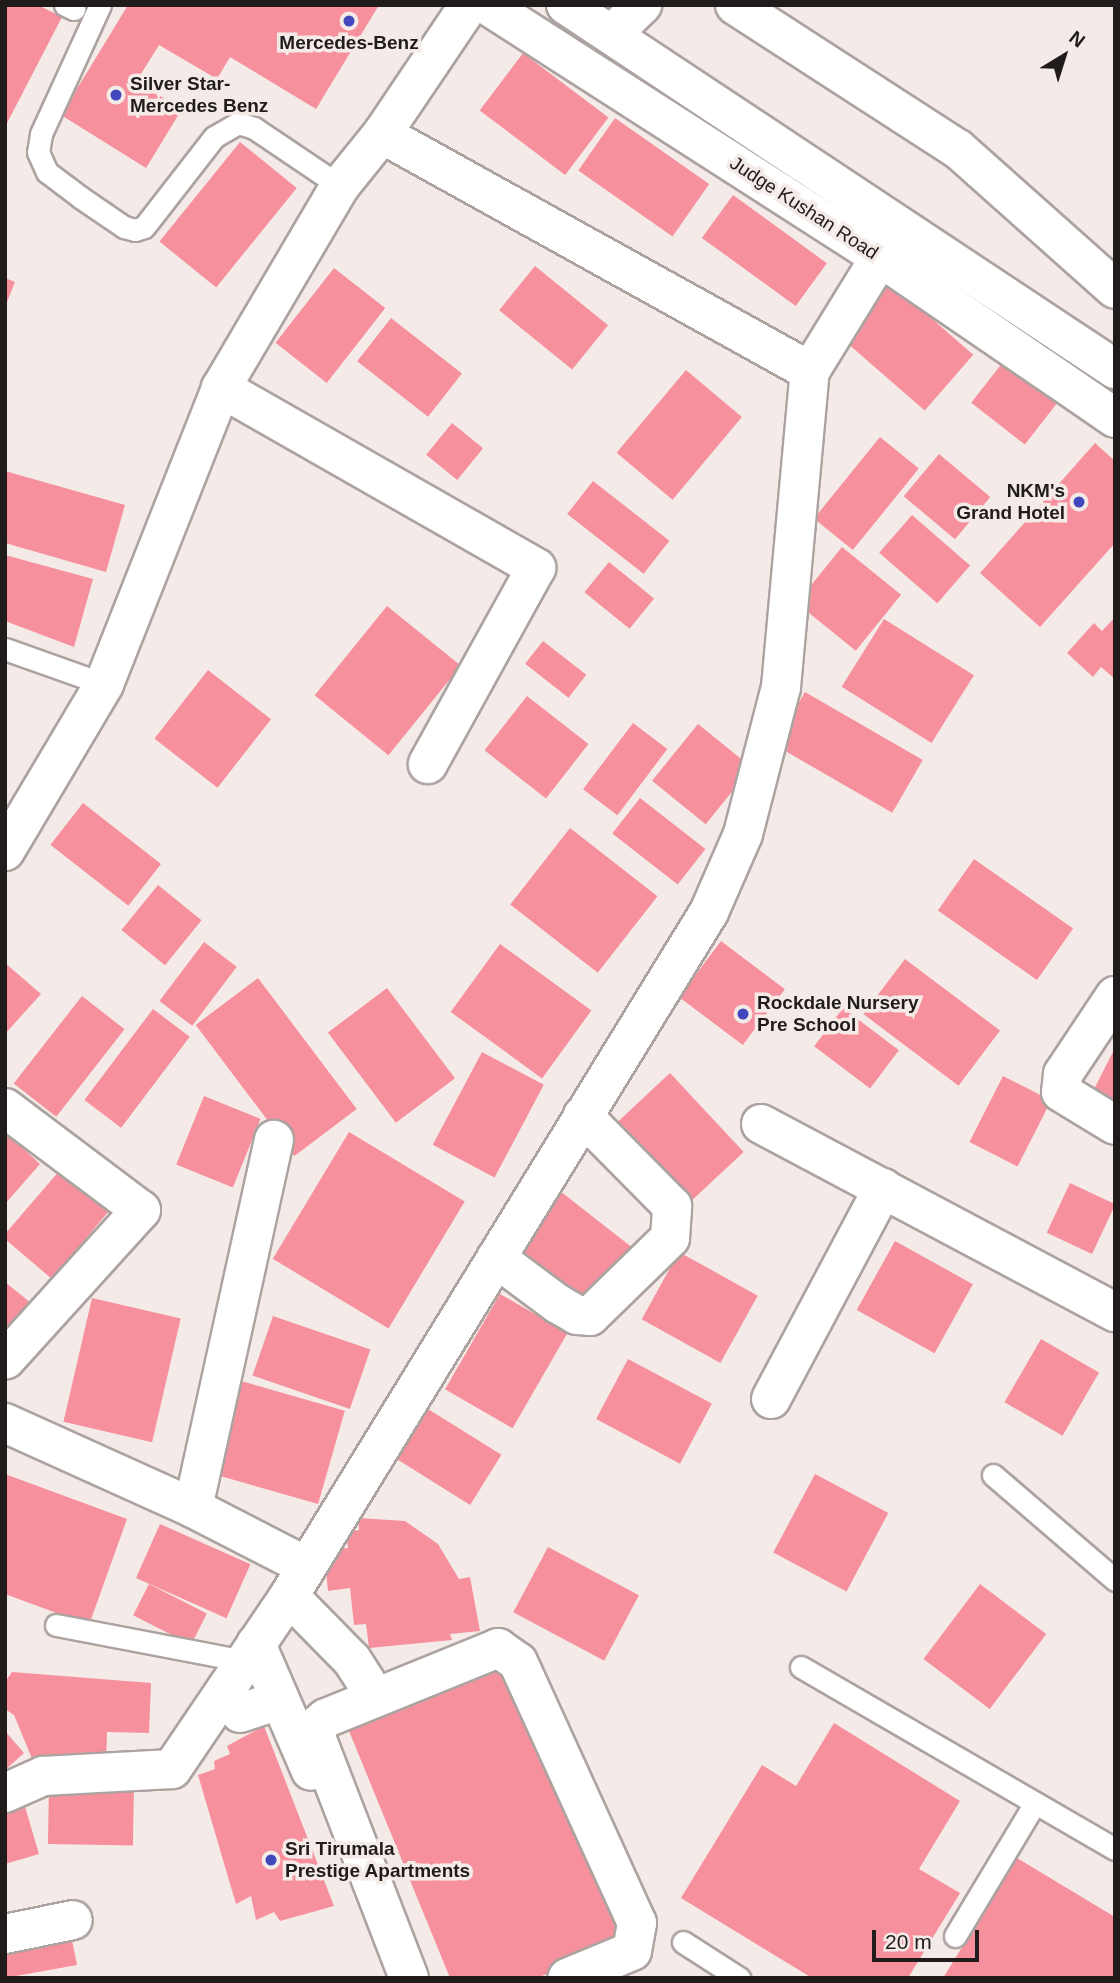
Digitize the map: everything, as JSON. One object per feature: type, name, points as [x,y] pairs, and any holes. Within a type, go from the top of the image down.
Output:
[{"type":"street","points":[[5,850],[104,684],[221,388],[340,186],[382,134],[469,5]]},
{"type":"street","name":"Judge Kushan Road","points":[[487,5],[880,257],[1115,418]]},
{"type":"street","name":"Judge Kushan Road","points":[[566,5],[1115,369]]},
{"type":"street","points":[[612,34],[642,5]]},
{"type":"street","points":[[735,5],[958,149],[1115,289]]},
{"type":"street","points":[[382,134],[810,371]]},
{"type":"street","points":[[5,1793],[43,1776],[172,1769],[298,1581],[709,912],[743,834],[781,687],[810,371],[880,257]]},
{"type":"street","points":[[221,388],[536,568],[428,764]]},
{"type":"street","points":[[1115,996],[1063,1074],[1061,1093],[1115,1125]]},
{"type":"street","points":[[5,1108],[141,1210],[5,1360]]},
{"type":"street","points":[[496,1258],[558,1304],[577,1315],[590,1316],[670,1238],[672,1206],[583,1116]]},
{"type":"street","points":[[761,1124],[1115,1312]]},
{"type":"street","points":[[193,1508],[274,1140]]},
{"type":"street","points":[[771,1399],[883,1188]]},
{"type":"street","points":[[5,1423],[193,1508],[298,1581],[375,1696]]},
{"type":"street","points":[[409,1978],[315,1735],[319,1724],[326,1718],[484,1651],[498,1648],[518,1662],[637,1923],[632,1951],[567,1978]]},
{"type":"street","points":[[250,1653],[280,1700],[359,1882]]},
{"type":"street","points":[[240,1713],[280,1700]]},
{"type":"street","points":[[5,1934],[73,1920]]},
{"type":"lane","points":[[100,5],[41,134],[38,152],[47,172],[80,197],[124,227],[135,230],[144,227],[214,137],[239,123],[254,128],[340,186]]},
{"type":"lane","points":[[5,649],[104,684]]},
{"type":"lane","points":[[993,1475],[1115,1580]]},
{"type":"lane","points":[[55,1625],[250,1653]]},
{"type":"lane","points":[[801,1667],[1115,1849]]},
{"type":"lane","points":[[955,1936],[1035,1803]]},
{"type":"lane","points":[[683,1942],[739,1978]]},
{"type":"building","points":[[5,5],[38,5],[62,17],[5,127]]},
{"type":"building","name":"Silver Star- Mercedes Benz","points":[[128,5],[379,5],[316,109],[230,57],[217,79],[159,45],[136,82],[182,109],[146,168],[61,115]]},
{"type":"building","points":[[523,53],[608,117],[565,175],[480,111]]},
{"type":"building","points":[[615,118],[709,184],[672,236],[578,170]]},
{"type":"building","points":[[240,142],[297,188],[216,287],[159,241]]},
{"type":"building","points":[[733,195],[827,263],[796,306],[702,238]]},
{"type":"building","points":[[535,266],[608,325],[572,369],[499,310]]},
{"type":"building","points":[[334,268],[385,308],[327,383],[276,343]]},
{"type":"building","points":[[5,278],[15,282],[5,307]]},
{"type":"building","points":[[885,278],[973,355],[925,411],[836,334]]},
{"type":"building","points":[[391,318],[462,373],[428,417],[357,361]]},
{"type":"building","points":[[1010,353],[1064,395],[1025,445],[971,403]]},
{"type":"building","points":[[686,370],[742,417],[673,500],[617,453]]},
{"type":"building","points":[[452,423],[483,448],[457,480],[426,455]]},
{"type":"building","points":[[880,437],[919,468],[853,550],[814,519]]},
{"type":"building","name":"NKM's Grand Hotel","points":[[1095,443],[1115,461],[1115,543],[1040,627],[980,573]]},
{"type":"building","points":[[939,454],[990,497],[955,539],[904,496]]},
{"type":"building","points":[[5,471],[125,505],[106,572],[5,543]]},
{"type":"building","points":[[593,481],[669,541],[644,574],[567,514]]},
{"type":"building","points":[[912,515],[970,566],[937,603],[879,553]]},
{"type":"building","points":[[842,547],[901,595],[856,651],[797,603]]},
{"type":"building","points":[[5,555],[93,579],[74,647],[5,621]]},
{"type":"building","points":[[609,562],[654,599],[630,629],[584,592]]},
{"type":"building","points":[[387,606],[461,666],[388,755],[315,695]]},
{"type":"building","points":[[1115,617],[1115,679],[1101,667],[1093,677],[1067,653],[1094,623],[1102,631]]},
{"type":"building","points":[[884,619],[974,675],[931,743],[842,687]]},
{"type":"building","points":[[543,641],[586,675],[568,698],[525,664]]},
{"type":"building","points":[[208,670],[271,719],[217,788],[154,739]]},
{"type":"building","points":[[805,692],[923,760],[892,813],[774,745]]},
{"type":"building","points":[[527,696],[588,744],[546,798],[485,750]]},
{"type":"building","points":[[633,723],[667,749],[617,815],[583,789]]},
{"type":"building","points":[[698,724],[752,767],[706,824],[652,781]]},
{"type":"building","points":[[640,798],[705,849],[678,885],[612,833]]},
{"type":"building","points":[[83,803],[161,864],[128,906],[50,845]]},
{"type":"building","points":[[570,828],[657,896],[598,973],[510,904]]},
{"type":"building","points":[[974,859],[1073,928],[1037,980],[938,911]]},
{"type":"building","points":[[158,885],[202,920],[165,965],[121,930]]},
{"type":"building","points":[[721,941],[785,989],[743,1045],[679,997]]},
{"type":"building","points":[[204,942],[237,967],[192,1026],[159,1001]]},
{"type":"building","points":[[500,944],[591,1010],[542,1078],[451,1012]]},
{"type":"building","points":[[905,959],[1000,1031],[959,1086],[863,1014]]},
{"type":"building","points":[[5,963],[41,994],[5,1034]]},
{"type":"building","points":[[258,978],[357,1109],[294,1156],[196,1025]]},
{"type":"building","points":[[387,988],[455,1078],[396,1123],[328,1033]]},
{"type":"building","points":[[82,996],[125,1029],[56,1117],[14,1083]]},
{"type":"building","points":[[843,1008],[899,1050],[870,1088],[814,1046]]},
{"type":"building","points":[[153,1009],[190,1037],[121,1128],[84,1100]]},
{"type":"building","points":[[1115,1048],[1115,1107],[1091,1095]]},
{"type":"building","points":[[482,1052],[544,1085],[495,1178],[433,1145]]},
{"type":"building","points":[[670,1073],[744,1152],[689,1203],[615,1124]]},
{"type":"building","points":[[1003,1076],[1051,1101],[1018,1166],[969,1142]]},
{"type":"building","points":[[204,1096],[261,1119],[233,1187],[176,1165]]},
{"type":"building","points":[[5,1132],[40,1164],[5,1204]]},
{"type":"building","points":[[349,1132],[465,1202],[388,1328],[273,1259]]},
{"type":"building","points":[[60,1170],[108,1212],[52,1279],[5,1239],[5,1234]]},
{"type":"building","points":[[1070,1183],[1115,1204],[1092,1254],[1047,1233]]},
{"type":"building","points":[[560,1191],[631,1246],[583,1308],[512,1252]]},
{"type":"building","points":[[895,1241],[973,1284],[935,1353],[857,1310]]},
{"type":"building","points":[[679,1252],[758,1296],[720,1363],[642,1319]]},
{"type":"building","points":[[5,1282],[31,1303],[5,1335]]},
{"type":"building","points":[[500,1294],[568,1333],[513,1428],[445,1389]]},
{"type":"building","points":[[92,1298],[181,1318],[152,1442],[63,1422]]},
{"type":"building","points":[[273,1316],[370,1350],[350,1409],[252,1376]]},
{"type":"building","points":[[1041,1339],[1099,1372],[1063,1436],[1004,1402]]},
{"type":"building","points":[[628,1359],[712,1404],[680,1464],[596,1419]]},
{"type":"building","points":[[241,1381],[345,1411],[318,1504],[214,1474]]},
{"type":"building","points":[[420,1404],[501,1455],[470,1505],[389,1454]]},
{"type":"building","points":[[5,1474],[127,1519],[89,1625],[5,1594]]},
{"type":"building","points":[[815,1474],[888,1513],[847,1592],[773,1553]]},
{"type":"building","points":[[358,1518],[405,1521],[438,1544],[459,1579],[470,1577],[480,1631],[450,1634],[452,1640],[369,1648],[366,1624],[354,1625],[350,1588],[328,1591],[324,1550],[348,1548],[346,1532],[359,1530]]},
{"type":"building","points":[[160,1524],[250,1564],[226,1618],[136,1578]]},
{"type":"building","points":[[548,1547],[639,1595],[604,1661],[513,1612]]},
{"type":"building","points":[[149,1584],[207,1614],[191,1645],[133,1615]]},
{"type":"building","points":[[980,1584],[1046,1634],[990,1709],[923,1659]]},
{"type":"building","points":[[509,1667],[622,1943],[537,1978],[450,1978],[349,1731]]},
{"type":"building","points":[[12,1672],[151,1683],[149,1733],[107,1732],[106,1766],[35,1766],[14,1715],[5,1709],[5,1682]]},
{"type":"building","points":[[834,1723],[960,1801],[919,1869],[960,1893],[908,1978],[812,1978],[681,1898],[762,1765],[796,1786]]},
{"type":"building","name":"Sri Tirumala Prestige Apartments","points":[[264,1726],[334,1906],[280,1921],[274,1912],[256,1920],[251,1896],[236,1904],[198,1775],[215,1769],[214,1761],[230,1754],[227,1746]]},
{"type":"building","points":[[5,1731],[24,1753],[5,1770]]},
{"type":"building","points":[[49,1783],[134,1784],[133,1845],[48,1844]]},
{"type":"building","points":[[23,1800],[39,1854],[5,1864],[5,1805]]},
{"type":"building","points":[[1017,1858],[1115,1917],[1115,1978],[943,1978]]},
{"type":"building","points":[[71,1935],[77,1965],[5,1978],[5,1949]]},
{"type":"place","name":"Mercedes-Benz","points":[[349,21]]},
{"type":"place","name":"Silver Star- Mercedes Benz","points":[[116,95]]},
{"type":"place","name":"NKM's Grand Hotel","points":[[1079,502]]},
{"type":"place","name":"Rockdale Nursery Pre School","points":[[743,1014]]},
{"type":"place","name":"Sri Tirumala Prestige Apartments","points":[[271,1860]]}]
